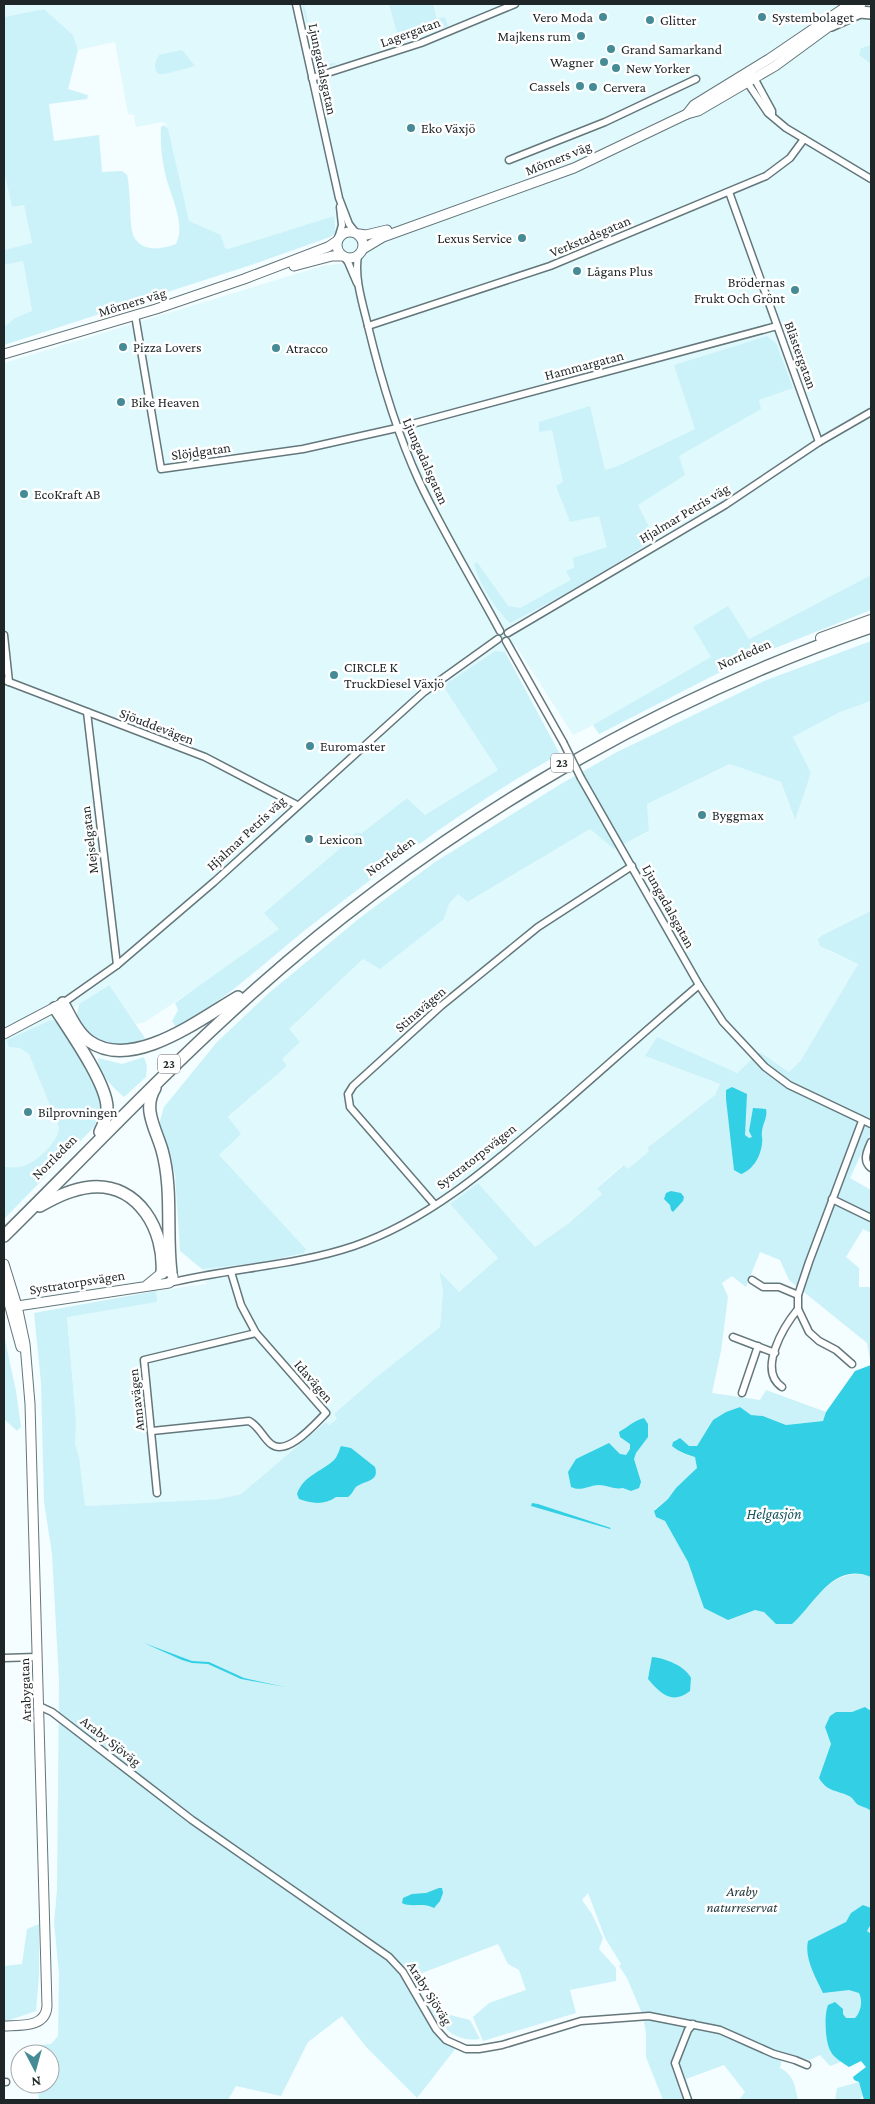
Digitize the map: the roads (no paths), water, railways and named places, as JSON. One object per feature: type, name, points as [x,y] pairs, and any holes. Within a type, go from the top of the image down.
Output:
[{"type":"highway","points":[[830,21],[860,12],[871,13]]},
{"type":"highway","name":"Norrleden","points":[[4,1235],[242,1001],[320,935],[400,874],[493,810],[594,751],[679,707],[776,663],[871,627]]},
{"type":"highway","name":"Norrleden","points":[[4,1228],[238,997],[287,954],[397,869],[454,829],[531,780],[591,746],[677,702],[821,638]]},
{"type":"highway","points":[[59,1005],[86,1038],[102,1048],[120,1052],[158,1042],[238,997]]},
{"type":"highway","points":[[59,1005],[104,1092],[107,1108],[105,1122],[100,1132]]},
{"type":"highway","points":[[158,1083],[151,1094],[149,1105],[151,1119],[162,1149],[167,1176],[167,1276]]},
{"type":"highway","points":[[27,1213],[67,1192],[81,1188],[108,1188],[122,1193],[144,1209],[156,1229],[167,1276]]},
{"type":"main road","points":[[830,21],[830,14],[844,4]]},
{"type":"main road","name":"Mörners väg","points":[[361,252],[383,237],[574,168],[687,114],[698,111],[749,77],[798,51],[850,4]]},
{"type":"main road","name":"Mörners väg","points":[[830,21],[861,4]]},
{"type":"main road","name":"Mörners väg","points":[[358,234],[372,234],[436,218]]},
{"type":"main road","points":[[347,232],[358,234],[363,241],[361,252],[354,258],[343,256],[337,249],[338,240],[347,232]]},
{"type":"main road","name":"Mörners väg","points":[[4,354],[135,316],[244,279],[328,247],[338,240]]},
{"type":"main road","name":"Mörners väg","points":[[244,279],[321,258],[343,256]]},
{"type":"main road","name":"Mörners väg","points":[[4,358],[27,348]]},
{"type":"main road","name":"Norrleden","points":[[821,638],[871,620]]},
{"type":"main road","name":"Hjalmar Petris väg","points":[[4,1034],[59,1005]]},
{"type":"main road","name":"Arabygatan","points":[[4,1264],[28,1374],[32,1434],[47,2006],[42,2020],[35,2023],[4,2026]]},
{"type":"main road","name":"Systratorpsvägen","points":[[14,1306],[147,1285],[167,1276]]},
{"type":"main road","name":"Arabygatan","points":[[4,1285],[14,1306]]},
{"type":"street","name":"Ljungadalsgatan","points":[[296,4],[339,198],[342,225],[338,240]]},
{"type":"street","name":"Lagergatan","points":[[312,78],[421,43],[515,4]]},
{"type":"street","points":[[749,77],[768,113],[786,128],[871,178]]},
{"type":"street","points":[[509,160],[605,122],[696,79]]},
{"type":"street","name":"Verkstadsgatan","points":[[368,326],[550,266],[728,192],[775,171],[790,158],[804,140]]},
{"type":"street","name":"Blästergatan","points":[[728,192],[819,442]]},
{"type":"street","name":"Ljungadalsgatan","points":[[339,198],[349,224],[358,234]]},
{"type":"street","name":"Ljungadalsgatan","points":[[360,288],[361,252]]},
{"type":"street","name":"Ljungadalsgatan","points":[[343,256],[348,262],[360,288],[383,387],[397,428],[427,496],[500,631]]},
{"type":"street","name":"Slöjdgatan","points":[[135,316],[161,469],[303,449],[397,428]]},
{"type":"street","name":"Hammargatan","points":[[397,428],[777,326]]},
{"type":"street","name":"Hjalmar Petris väg","points":[[508,633],[725,505],[819,442],[871,412]]},
{"type":"street","points":[[506,630],[508,633],[509,638],[506,641],[498,640],[497,635],[500,631],[506,630]]},
{"type":"street","points":[[4,635],[6,681]]},
{"type":"street","name":"Hjalmar Petris väg","points":[[59,1005],[117,965],[214,882],[424,692],[498,640]]},
{"type":"street","name":"Ljungadalsgatan","points":[[506,641],[699,985],[723,1022],[765,1067],[789,1085],[871,1124]]},
{"type":"street","name":"Sjöuddevägen","points":[[6,681],[205,757],[297,805]]},
{"type":"street","name":"Mejselgatan","points":[[87,712],[117,965]]},
{"type":"street","name":"Stinavägen","points":[[435,1205],[350,1107],[348,1094],[353,1086],[441,1006],[530,933],[632,866]]},
{"type":"street","name":"Systratorpsvägen","points":[[167,1276],[199,1276],[231,1272],[311,1258],[356,1246],[398,1227],[468,1184],[699,985]]},
{"type":"street","points":[[852,1364],[836,1350],[819,1341],[809,1332],[798,1309],[798,1295],[832,1198],[862,1121]]},
{"type":"street","points":[[871,1142],[866,1159],[867,1164],[871,1168]]},
{"type":"street","points":[[832,1198],[871,1218]]},
{"type":"street","name":"Idavägen","points":[[152,1431],[249,1421],[273,1446],[280,1448],[293,1443],[326,1413],[256,1333],[241,1304],[231,1272]]},
{"type":"street","name":"Systratorpsvägen","points":[[167,1276],[199,1276]]},
{"type":"street","points":[[752,1280],[763,1287],[779,1287],[798,1295]]},
{"type":"street","points":[[782,1387],[777,1383],[771,1369],[784,1327],[798,1309]]},
{"type":"street","name":"Annavägen","points":[[158,1492],[144,1360],[256,1333]]},
{"type":"street","points":[[733,1337],[775,1353]]},
{"type":"street","points":[[742,1393],[758,1346]]},
{"type":"street","points":[[4,1658],[37,1658]]},
{"type":"street","name":"Araby Sjöväg","points":[[39,1706],[52,1712],[192,1820],[389,1957],[403,1972],[436,2030],[453,2044],[466,2049],[488,2048],[590,2020],[649,2016],[720,2030],[774,2054],[806,2065]]},
{"type":"street","points":[[688,2100],[675,2063],[688,2030],[693,2024]]},
{"type":"water","points":[[732,1087],[747,1094],[745,1135],[749,1138],[752,1137],[749,1131],[753,1108],[766,1109],[758,1157],[753,1166],[741,1174],[734,1170],[726,1099],[726,1090]]},
{"type":"water","points":[[671,1191],[681,1193],[684,1197],[683,1201],[673,1212],[670,1205],[664,1199],[666,1193]]},
{"type":"water","name":"Helgasjön","points":[[871,1365],[871,1577],[858,1574],[846,1575],[835,1580],[817,1596],[792,1624],[776,1624],[764,1612],[755,1610],[728,1620],[704,1608],[688,1562],[665,1521],[656,1517],[654,1511],[697,1468],[695,1457],[672,1446],[673,1442],[680,1438],[689,1446],[697,1446],[713,1420],[726,1412],[740,1407],[751,1415],[763,1416],[786,1425],[823,1421],[826,1412],[855,1371]]},
{"type":"water","points":[[644,1418],[648,1424],[648,1437],[636,1453],[634,1459],[641,1482],[639,1488],[631,1491],[599,1485],[582,1489],[571,1487],[568,1472],[576,1459],[609,1443],[620,1454],[626,1455],[630,1449],[630,1444],[620,1437],[619,1432]]},
{"type":"water","points":[[341,1446],[351,1448],[375,1467],[376,1472],[373,1479],[358,1485],[348,1497],[336,1497],[332,1500],[318,1503],[299,1499],[297,1494],[304,1482],[334,1460]]},
{"type":"water","points":[[532,1503],[538,1504],[611,1528],[531,1506]]},
{"type":"water","points":[[144,1643],[192,1661],[209,1662],[244,1678],[285,1687],[241,1679],[208,1664],[182,1660]]},
{"type":"water","points":[[652,1657],[668,1661],[684,1670],[691,1678],[690,1691],[678,1697],[667,1696],[662,1693],[648,1679]]},
{"type":"water","points":[[865,1707],[871,1711],[871,1811],[857,1804],[849,1796],[825,1786],[819,1778],[831,1744],[825,1727],[830,1716],[836,1712],[852,1712]]},
{"type":"water","points":[[442,1888],[443,1893],[440,1901],[434,1908],[426,1905],[402,1903],[403,1898],[412,1894],[426,1893]]},
{"type":"water","points":[[863,1905],[871,1908],[871,1924],[867,1931],[871,1934],[871,2100],[864,2100],[859,2082],[854,2080],[853,2077],[866,2067],[861,2061],[849,2067],[836,2058],[829,2048],[826,2036],[828,2005],[835,2002],[843,2009],[843,2014],[846,2018],[855,2018],[861,2006],[859,1993],[849,1990],[823,1993],[811,1968],[807,1948],[808,1941],[846,1922],[851,1913]]},
{"type":"place","name":"Vero Moda","points":[[603,17]]},
{"type":"place","name":"Systembolaget","points":[[762,17]]},
{"type":"place","name":"Glitter","points":[[650,20]]},
{"type":"place","name":"Majkens rum","points":[[581,36]]},
{"type":"place","name":"Grand Samarkand","points":[[611,49]]},
{"type":"place","name":"Wagner","points":[[604,62]]},
{"type":"place","name":"New Yorker","points":[[616,68]]},
{"type":"place","name":"Cassels","points":[[580,86]]},
{"type":"place","name":"Cervera","points":[[593,87]]},
{"type":"place","name":"Eko Växjö","points":[[411,128]]},
{"type":"place","name":"Lexus Service","points":[[522,238]]},
{"type":"place","name":"Lågans Plus","points":[[577,271]]},
{"type":"place","name":"Brödernas Frukt Och Grönt","points":[[795,290]]},
{"type":"place","name":"Pizza Lovers","points":[[123,347]]},
{"type":"place","name":"Atracco","points":[[276,348]]},
{"type":"place","name":"Bike Heaven","points":[[121,402]]},
{"type":"place","name":"EcoKraft AB","points":[[24,494]]},
{"type":"place","name":"CIRCLE K TruckDiesel Växjö","points":[[334,675]]},
{"type":"place","name":"Euromaster","points":[[310,746]]},
{"type":"place","name":"Byggmax","points":[[702,815]]},
{"type":"place","name":"Lexicon","points":[[309,839]]},
{"type":"place","name":"Bilprovningen","points":[[28,1112]]},
{"type":"park label","name":"Araby naturreservat","points":[[742,1899]]}]
